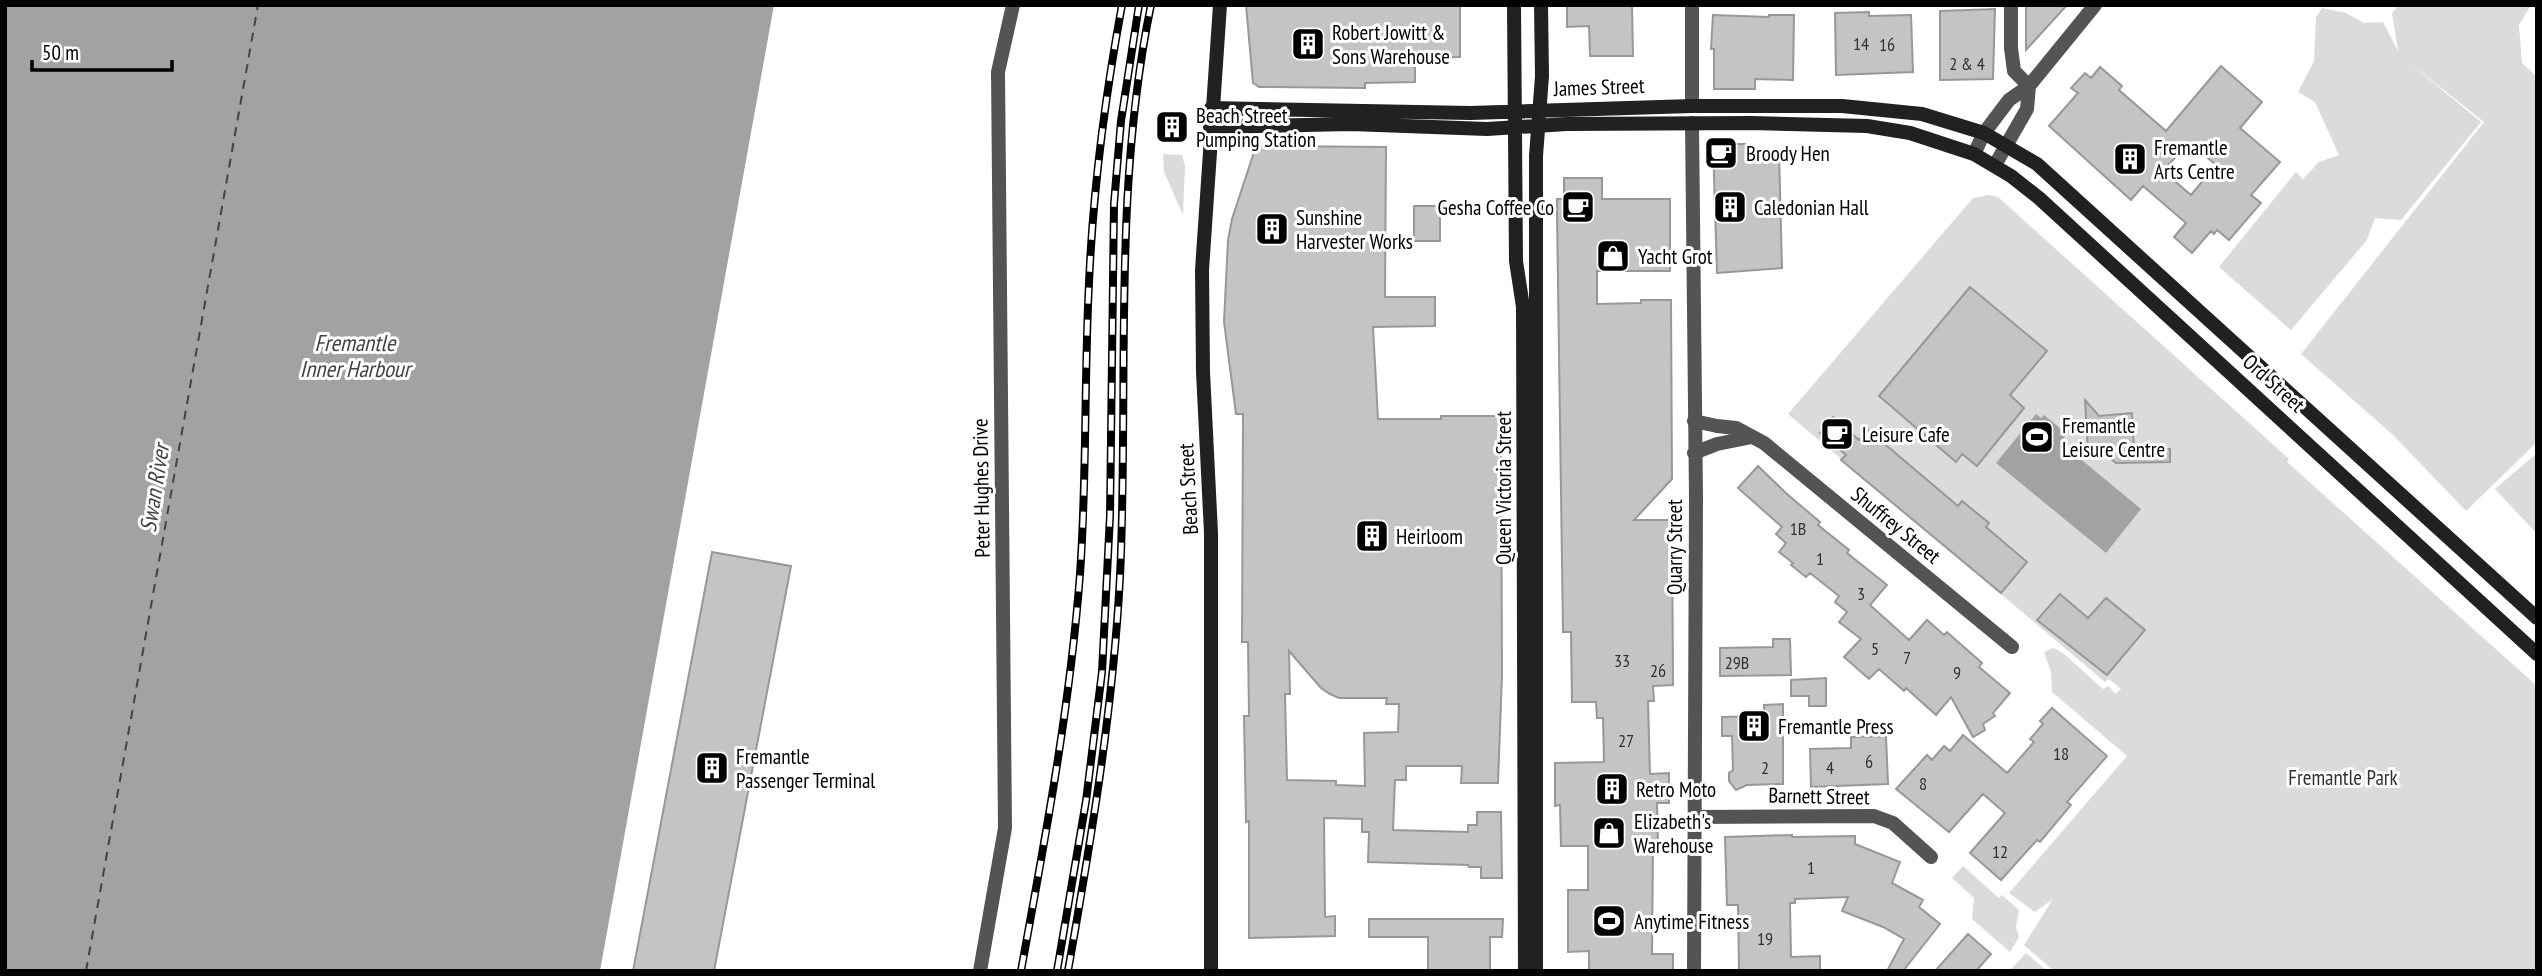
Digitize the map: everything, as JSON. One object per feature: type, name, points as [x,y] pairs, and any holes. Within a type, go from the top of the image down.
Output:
[{"type":"street","name":"Peter Hughes Drive","points":[[980,971],[1004,828],[998,72],[1013,5]]},
{"type":"street","name":"Beach Street","points":[[1211,971],[1211,533],[1203,372],[1202,270],[1220,5]]},
{"type":"street","name":"Queen Victoria Street","points":[[1514,5],[1516,261],[1524,307],[1525,971]]},
{"type":"street","name":"Queen Victoria Street","points":[[1536,971],[1536,156],[1542,76],[1541,5]]},
{"type":"street","points":[[1692,5],[1692,106]]},
{"type":"street","points":[[1995,165],[2027,109],[2029,86],[2014,71],[2011,5]]},
{"type":"street","points":[[1974,154],[1984,134],[2010,99],[2029,86],[2095,5]]},
{"type":"street","name":"James Street","points":[[1211,108],[1435,113],[1692,106],[1868,108],[1922,114],[1984,134]]},
{"type":"street","name":"Quarry Street","points":[[1692,123],[1696,497],[1694,971]]},
{"type":"street","name":"James Street","points":[[1210,127],[1351,124],[1487,129],[1784,123],[1867,126],[1910,132],[1974,154]]},
{"type":"street","name":"Ord Street","points":[[1984,134],[2037,164],[2537,618]]},
{"type":"street","name":"Ord Street","points":[[1974,154],[1995,165],[2045,204],[2537,654]]},
{"type":"street","name":"Shuffrey Street","points":[[1694,421],[1736,428],[1764,443],[2012,647]]},
{"type":"street","points":[[1694,453],[1717,444],[1752,437]]},
{"type":"street","name":"Barnett Street","points":[[1693,817],[1874,816],[1893,823],[1931,857]]},
{"type":"green space","points":[[2399,5],[2531,5],[2519,25],[2522,63],[2537,77],[2537,442],[2466,511],[2393,435],[2301,354],[2484,122],[2406,60],[2481,122],[2401,220],[2375,218],[2367,240],[2291,330],[2219,267],[2296,172],[2303,179],[2319,162],[2339,155],[2315,102],[2298,92],[2314,61],[2316,17],[2322,8],[2346,13],[2364,23],[2383,22],[2398,51],[2392,13]]},
{"type":"green space","points":[[1163,154],[1182,155],[1185,166],[1183,215],[1164,172]]},
{"type":"green space","name":"Fremantle Park","points":[[1989,195],[1998,197],[2537,686],[2537,971],[2054,971],[2024,945],[2053,899],[2035,912],[2009,893],[2127,756],[2052,692],[2051,672],[2044,652],[2053,648],[2063,653],[2103,689],[2109,686],[2115,694],[2121,689],[2109,679],[2105,682],[1788,414],[1973,198]]},
{"type":"green space","points":[[2537,453],[2537,534],[2495,489]]},
{"type":"green space","points":[[1963,866],[1999,898],[2002,895],[2019,910],[2016,927],[2019,937],[2010,952],[1972,919],[1974,898],[1952,878]]},
{"type":"green space","points":[[2026,953],[2047,971],[2009,971]]},
{"type":"water","name":"Fremantle Inner Harbour","points":[[5,5],[774,5],[600,971],[5,971]]},
{"type":"water","points":[[2036,414],[2041,418],[2044,415],[2067,434],[2060,442],[2141,509],[2106,553],[1996,463]]},
{"type":"building","name":"Robert Jowitt & Sons Warehouse","points":[[1246,5],[1460,5],[1460,57],[1415,58],[1415,82],[1365,83],[1365,88],[1259,87],[1253,83]]},
{"type":"building","points":[[1567,5],[1632,5],[1633,56],[1590,56],[1589,26],[1567,27]]},
{"type":"building","points":[[2026,5],[2067,5],[2026,50]]},
{"type":"building","points":[[1995,9],[1993,79],[1940,80],[1940,11]]},
{"type":"building","points":[[1869,12],[1869,16],[1911,15],[1913,72],[1836,75],[1835,13]]},
{"type":"building","points":[[1713,15],[1794,15],[1793,80],[1755,79],[1755,89],[1714,89],[1714,49],[1711,49]]},
{"type":"building","name":"Fremantle Arts Centre","points":[[2221,66],[2262,102],[2240,128],[2280,162],[2251,195],[2261,203],[2229,240],[2217,230],[2214,234],[2211,231],[2192,253],[2174,237],[2186,223],[2143,186],[2131,200],[2049,126],[2078,93],[2071,88],[2085,73],[2091,78],[2100,67],[2122,86],[2119,90],[2166,131]],"holes":[[[2189,142],[2216,165],[2191,195],[2163,171]]]},
{"type":"building","points":[[1713,144],[1745,144],[1745,153],[1779,152],[1782,268],[1717,273]]},
{"type":"building","points":[[1256,146],[1386,147],[1385,297],[1435,297],[1435,326],[1373,327],[1378,419],[1501,416],[1502,675],[1498,783],[1461,783],[1462,766],[1406,766],[1406,780],[1395,780],[1393,830],[1468,832],[1468,825],[1477,825],[1477,812],[1501,812],[1502,878],[1481,878],[1481,867],[1468,865],[1368,862],[1369,832],[1362,832],[1362,819],[1324,818],[1325,917],[1335,916],[1335,936],[1249,938],[1249,821],[1246,822],[1244,716],[1249,716],[1248,642],[1242,642],[1243,414],[1236,414],[1224,322],[1228,240],[1232,219]],"holes":[[[1289,651],[1321,688],[1339,698],[1387,698],[1386,704],[1399,704],[1398,732],[1364,733],[1365,786],[1336,785],[1336,781],[1287,780],[1285,694],[1290,694]]]},
{"type":"building","points":[[1564,178],[1602,178],[1602,199],[1670,199],[1670,271],[1597,271],[1597,304],[1671,300],[1672,479],[1634,520],[1672,520],[1673,685],[1653,686],[1654,701],[1648,701],[1650,774],[1669,773],[1669,803],[1657,803],[1658,844],[1653,845],[1652,954],[1673,954],[1673,971],[1589,971],[1589,951],[1568,952],[1568,890],[1588,890],[1588,846],[1561,846],[1560,805],[1555,806],[1555,763],[1604,762],[1603,718],[1597,718],[1596,702],[1572,702],[1571,632],[1563,632],[1557,199],[1564,199]]},
{"type":"building","points":[[1414,206],[1440,206],[1440,241],[1414,241]]},
{"type":"building","points":[[1970,287],[2047,351],[2010,395],[2024,408],[1977,466],[1962,454],[1956,462],[1879,396]]},
{"type":"building","points":[[2085,400],[2099,416],[2132,413],[2134,449],[2170,449],[2170,462],[2116,463],[2110,458],[2109,450],[2088,451]]},
{"type":"building","points":[[1833,417],[1859,440],[1868,430],[1958,506],[1962,501],[1989,523],[1986,527],[2027,562],[2001,593],[1841,460],[1846,455],[1820,433]]},
{"type":"building","points":[[1758,466],[1820,522],[1818,525],[1849,550],[1847,553],[1887,585],[1870,605],[1909,640],[1927,620],[1944,635],[1947,632],[1982,663],[1979,667],[2010,693],[1993,713],[1995,716],[1983,724],[1985,730],[1973,737],[1951,697],[1936,715],[1906,688],[1904,691],[1879,669],[1869,679],[1844,657],[1861,639],[1839,622],[1847,612],[1835,602],[1839,596],[1810,573],[1806,577],[1791,565],[1793,563],[1779,552],[1786,543],[1776,534],[1782,527],[1738,488]]},
{"type":"building","name":"Fremantle Passenger Terminal","points":[[712,552],[791,566],[714,971],[633,971]]},
{"type":"building","points":[[2060,594],[2088,618],[2106,598],[2145,630],[2107,675],[2037,620]]},
{"type":"building","points":[[1773,639],[1790,639],[1791,675],[1720,676],[1720,648],[1773,647]]},
{"type":"building","points":[[1826,678],[1826,706],[1809,706],[1809,696],[1791,696],[1791,680]]},
{"type":"building","points":[[1783,704],[1783,784],[1747,785],[1736,790],[1729,781],[1729,773],[1733,770],[1732,736],[1722,736],[1722,717],[1764,716],[1764,705]]},
{"type":"building","points":[[2052,708],[2107,756],[2067,802],[2071,805],[2040,842],[2037,840],[2001,880],[1970,853],[2005,813],[1983,794],[1949,832],[1896,789],[1927,755],[1932,760],[1944,746],[1950,751],[1963,735],[2007,773],[2034,742],[2030,739],[2043,724],[2040,721]]},
{"type":"building","points":[[1886,736],[1888,784],[1811,787],[1810,749],[1851,748],[1851,737]]},
{"type":"building","points":[[1855,836],[1855,844],[1900,862],[1892,883],[1923,900],[1919,907],[1940,924],[1903,971],[1887,971],[1904,939],[1883,927],[1842,911],[1848,897],[1795,899],[1795,903],[1790,903],[1791,957],[1820,956],[1820,971],[1739,971],[1738,905],[1727,905],[1725,837]]},
{"type":"building","points":[[1369,919],[1503,919],[1502,937],[1490,937],[1490,971],[1428,971],[1428,937],[1369,937]]},
{"type":"building","points":[[1968,934],[1991,954],[1976,971],[1935,971]]},
{"type":"ferry route","points":[[86,971],[258,5]]},
{"type":"railway","points":[[1021,971],[1056,773],[1076,624],[1082,538],[1087,319],[1093,213],[1105,109],[1122,5]]},
{"type":"railway","points":[[1057,971],[1086,801],[1102,672],[1110,516],[1114,204],[1121,121],[1139,5]]},
{"type":"railway","points":[[1068,971],[1100,775],[1117,627],[1122,505],[1126,219],[1139,76],[1151,5]]},
{"type":"place","name":"Robert Jowitt & Sons Warehouse","points":[[1308,44]]},
{"type":"place","name":"Beach Street Pumping Station","points":[[1172,127]]},
{"type":"place","name":"Broody Hen","points":[[1721,153]]},
{"type":"place","name":"Fremantle Arts Centre","points":[[2130,159]]},
{"type":"place","name":"Gesha Coffee Co","points":[[1578,207]]},
{"type":"place","name":"Caledonian Hall","points":[[1730,207]]},
{"type":"place","name":"Sunshine Harvester Works","points":[[1272,229]]},
{"type":"place","name":"Yacht Grot","points":[[1613,256]]},
{"type":"place","name":"Leisure Cafe","points":[[1837,434]]},
{"type":"place","name":"Fremantle Leisure Centre","points":[[2037,437]]},
{"type":"place","name":"Heirloom","points":[[1372,536]]},
{"type":"place","name":"Fremantle Press","points":[[1754,726]]},
{"type":"place","name":"Fremantle Passenger Terminal","points":[[712,768]]},
{"type":"place","name":"Retro Moto","points":[[1612,789]]},
{"type":"place","name":"Elizabeth's Warehouse","points":[[1609,833]]},
{"type":"place","name":"Anytime Fitness","points":[[1609,921]]},
{"type":"water label","name":"Swan River","points":[[154,488]]}]
